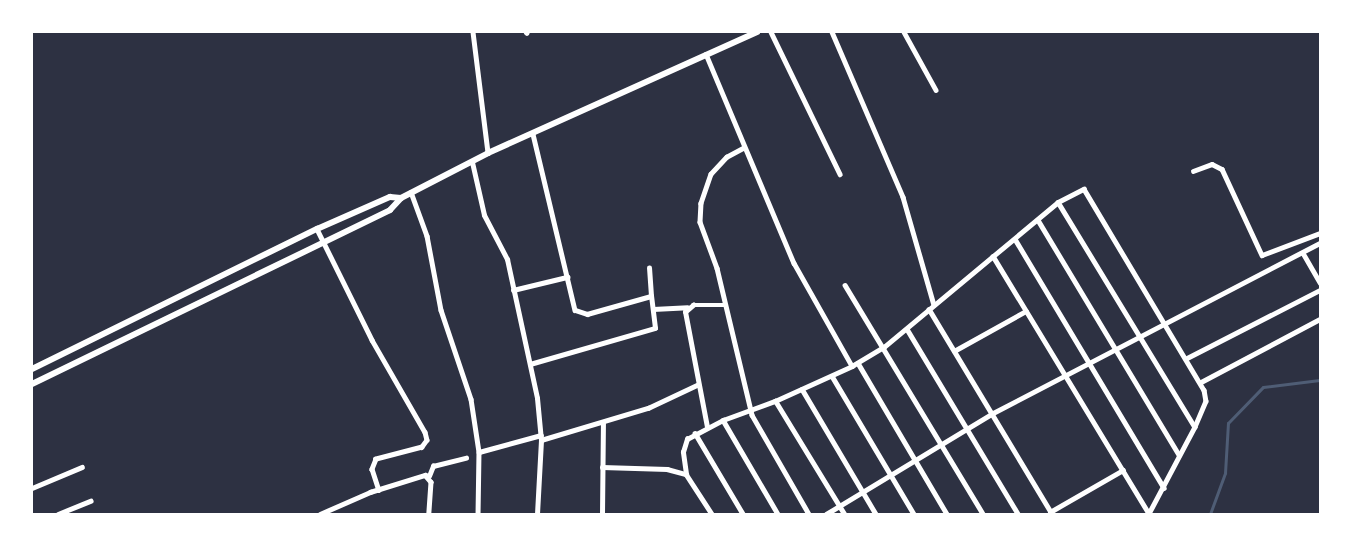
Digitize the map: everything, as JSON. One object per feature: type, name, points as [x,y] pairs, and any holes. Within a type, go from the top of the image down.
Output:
[{"type":"main road","points":[[32,384],[322,240],[390,210],[401,198],[411,192],[488,153],[758,32]]},
{"type":"main road","points":[[32,369],[317,229],[390,197],[401,198]]},
{"type":"street","points":[[473,32],[488,153]]},
{"type":"street","points":[[771,32],[840,174]]},
{"type":"street","points":[[832,32],[903,197],[931,307],[954,351],[1051,513],[1123,470]]},
{"type":"street","points":[[904,32],[936,90]]},
{"type":"street","points":[[706,54],[794,262],[852,366]]},
{"type":"street","points":[[533,134],[571,301],[580,313],[651,296]]},
{"type":"street","points":[[744,148],[719,164],[700,203],[700,222],[717,268],[756,423],[809,514]]},
{"type":"street","points":[[472,162],[484,215],[507,259],[530,364],[541,437],[537,514]]},
{"type":"street","points":[[1193,171],[1212,164],[1222,169],[1262,255],[1320,233]]},
{"type":"street","points":[[712,514],[686,474],[684,443],[695,433],[802,390],[858,363],[884,347],[931,307],[993,256],[1038,220],[1058,202],[1078,190],[1089,193],[1201,382],[1206,401],[1149,514],[993,256]]},
{"type":"street","points":[[411,192],[427,236],[441,310],[471,399],[479,452],[478,514]]},
{"type":"street","points":[[1058,202],[1195,426]]},
{"type":"street","points":[[1038,220],[1179,455]]},
{"type":"street","points":[[317,229],[372,340],[425,432],[427,440],[422,447],[376,459],[372,469],[380,490]]},
{"type":"street","points":[[1015,239],[1164,488]]},
{"type":"street","points":[[826,514],[917,463],[991,414],[1090,361],[1303,254],[1320,243]]},
{"type":"street","points":[[1303,254],[1320,282]]},
{"type":"street","points":[[530,364],[655,328],[649,268]]},
{"type":"street","points":[[513,290],[567,277]]},
{"type":"street","points":[[845,285],[983,514]]},
{"type":"street","points":[[1186,358],[1320,290]]},
{"type":"street","points":[[653,309],[725,305]]},
{"type":"street","points":[[687,307],[697,385],[707,427]]},
{"type":"street","points":[[954,351],[1026,311]]},
{"type":"street","points":[[1201,382],[1320,319]]},
{"type":"street","points":[[907,328],[1018,514]]},
{"type":"street","points":[[858,363],[947,514]]},
{"type":"street","points":[[832,376],[914,514]]},
{"type":"street","points":[[479,452],[603,424],[648,408],[697,385]]},
{"type":"street","points":[[802,390],[876,514]]},
{"type":"street","points":[[775,400],[844,514]]},
{"type":"street","points":[[723,420],[778,514]]},
{"type":"street","points":[[602,514],[603,424]]},
{"type":"street","points":[[695,433],[743,514]]},
{"type":"street","points":[[429,514],[429,476],[433,466],[466,458]]},
{"type":"street","points":[[32,488],[82,467]]},
{"type":"street","points":[[602,467],[667,469],[686,474]]},
{"type":"street","points":[[320,514],[380,490],[429,476]]},
{"type":"street","points":[[58,514],[91,501]]},
{"type":"waterway","points":[[1210,514],[1225,473],[1228,423],[1263,387],[1320,380]]}]
